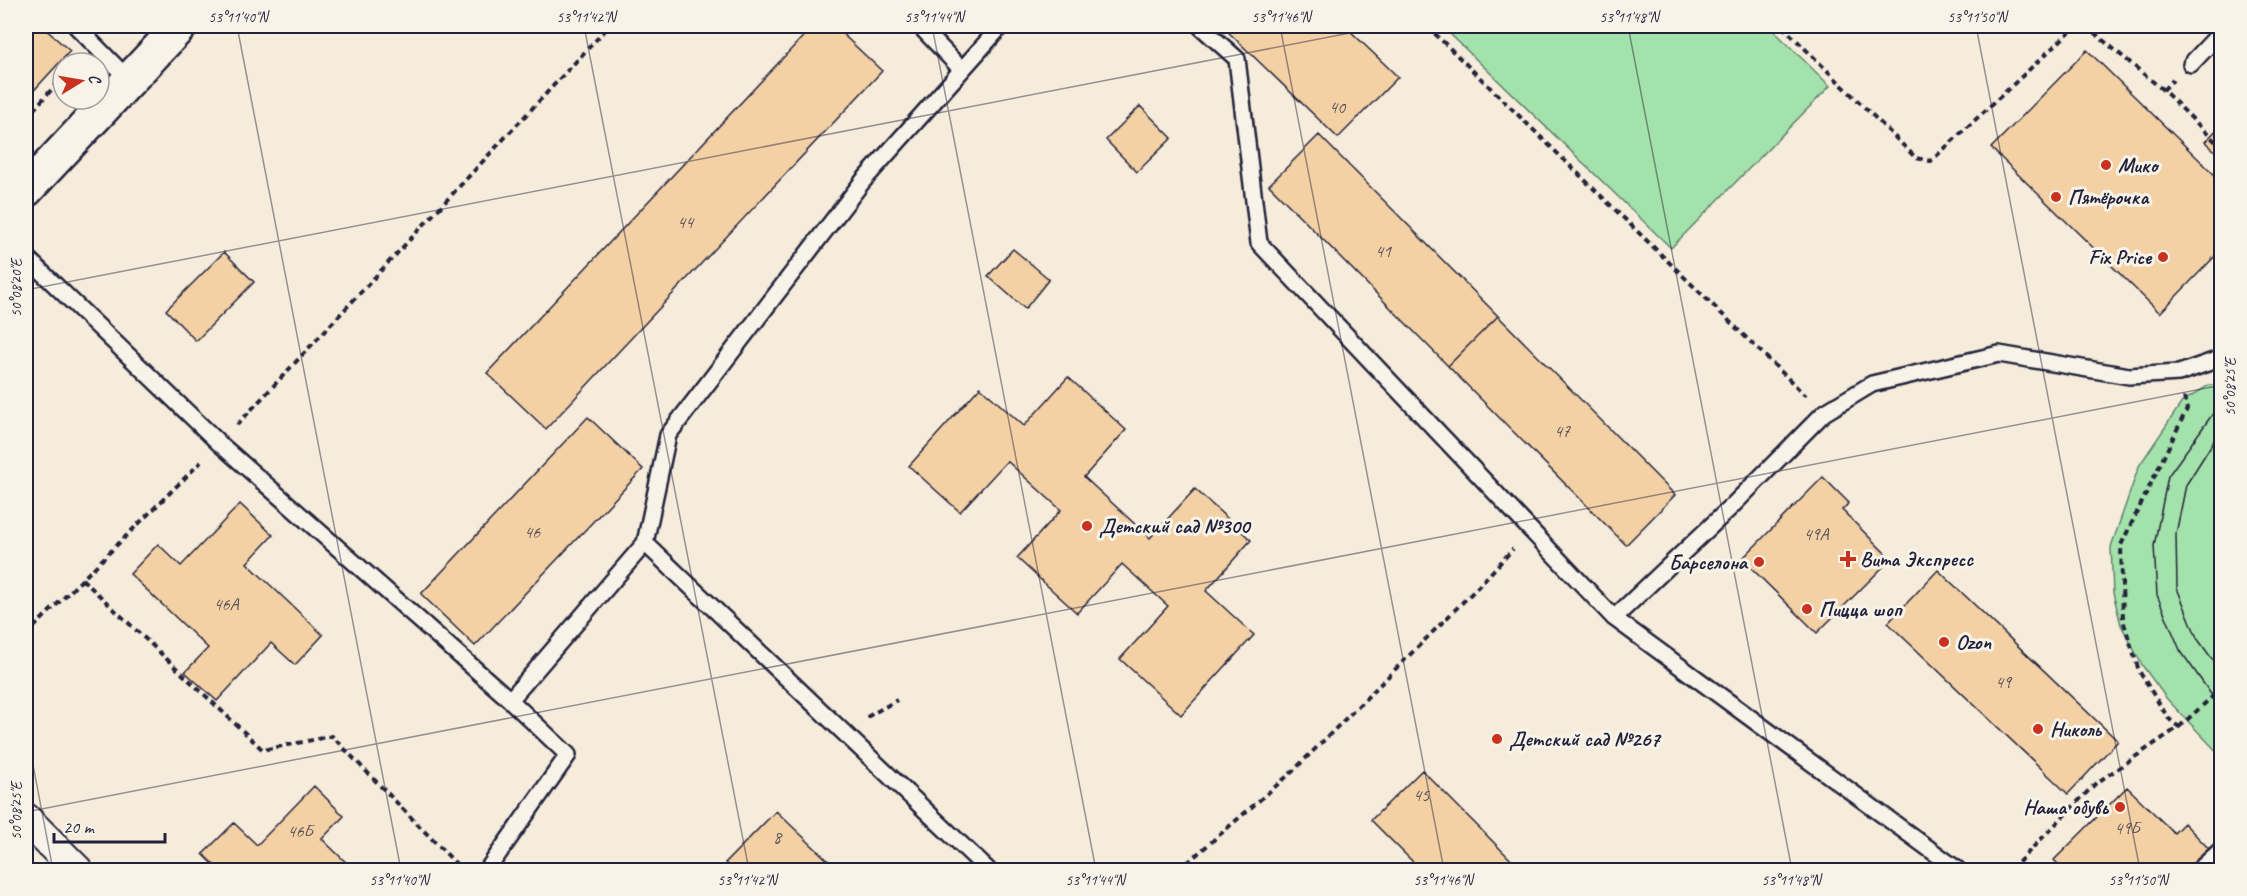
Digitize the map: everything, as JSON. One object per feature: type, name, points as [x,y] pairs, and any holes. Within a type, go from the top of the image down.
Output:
[{"type":"street","points":[[26,190],[180,26]]},
{"type":"street","points":[[26,819],[77,870]]},
{"type":"lane","points":[[76,26],[128,79]]},
{"type":"lane","points":[[920,26],[962,70]]},
{"type":"lane","points":[[510,699],[645,543],[668,435],[862,181],[1001,26]]},
{"type":"lane","points":[[1200,26],[1237,59],[1259,243],[1614,618],[1958,870]]},
{"type":"lane","points":[[2191,64],[2222,31]]},
{"type":"lane","points":[[26,257],[220,444],[510,699],[568,755],[487,870]]},
{"type":"lane","points":[[1614,618],[1731,507],[1824,413],[1872,384],[1999,354],[2129,375],[2179,373],[2222,358]]},
{"type":"lane","points":[[645,543],[988,870]]},
{"type":"lane","points":[[2199,870],[2222,849]]},
{"type":"path","points":[[26,635],[220,444],[609,26]]},
{"type":"path","points":[[1427,26],[1824,413]]},
{"type":"path","points":[[1432,30],[1436,26]]},
{"type":"path","points":[[1782,26],[1916,158],[1931,161],[2076,26]]},
{"type":"path","points":[[2086,26],[2163,90],[2222,148]]},
{"type":"path","points":[[26,118],[51,90]]},
{"type":"path","points":[[2179,373],[2187,409],[2121,545],[2123,620],[2139,671],[2168,718],[2179,727]]},
{"type":"path","points":[[1179,870],[1292,772],[1475,590],[1531,528]]},
{"type":"path","points":[[82,579],[263,750],[332,736],[462,870]]},
{"type":"path","points":[[2011,870],[2095,784],[2179,727],[2222,688]]},
{"type":"path","points":[[843,731],[897,700]]},
{"type":"green space","points":[[1455,26],[1769,26],[1830,86],[1671,248],[1448,32]]},
{"type":"green space","points":[[2209,385],[2222,385],[2222,508],[2215,529],[2222,572],[2221,756],[2167,699],[2142,665],[2121,625],[2113,593],[2111,547],[2139,466],[2182,402]]},
{"type":"building","points":[[26,26],[42,26],[70,51],[51,51],[51,72],[26,99]]},
{"type":"building","points":[[813,26],[834,26],[882,71],[546,429],[487,373]]},
{"type":"building","points":[[1222,26],[1345,26],[1398,77],[1338,138]]},
{"type":"building","name":"Мико","points":[[2087,50],[2222,182],[2222,249],[2160,313],[1991,148]]},
{"type":"building","points":[[1140,106],[1172,138],[1137,172],[1106,140]]},
{"type":"building","points":[[2222,124],[2222,157],[2205,142]]},
{"type":"building","points":[[1319,135],[1498,316],[1448,366],[1269,185]]},
{"type":"building","points":[[1013,249],[1049,279],[1025,309],[988,276]]},
{"type":"building","points":[[224,252],[254,282],[196,341],[166,310]]},
{"type":"building","points":[[1498,316],[1675,495],[1626,545],[1448,366]]},
{"type":"building","points":[[1068,377],[1126,430],[1084,477],[1150,538],[1195,489],[1251,540],[1206,591],[1254,635],[1181,715],[1120,659],[1168,606],[1122,564],[1077,613],[1017,558],[1061,510],[1007,461],[960,512],[909,466],[980,387],[1024,426]]},
{"type":"building","points":[[588,417],[643,469],[475,646],[421,594]]},
{"type":"building","points":[[1823,477],[1849,503],[1842,510],[1891,559],[1817,633],[1742,559]]},
{"type":"building","points":[[240,504],[273,535],[247,563],[323,635],[295,665],[271,643],[217,701],[185,672],[208,648],[130,574],[158,544],[181,566]]},
{"type":"building","points":[[1938,570],[2118,741],[2068,794],[1888,623]]},
{"type":"building","points":[[1422,770],[1521,870],[1421,870],[1371,820]]},
{"type":"building","points":[[314,786],[344,816],[322,839],[354,870],[219,870],[203,854],[234,823],[257,845]]},
{"type":"building","points":[[2127,787],[2174,833],[2184,823],[2213,853],[2196,870],[2064,870],[2054,860]]},
{"type":"building","points":[[776,811],[838,870],[733,870],[725,863]]},
{"type":"tram line","points":[[2222,401],[2168,476],[2154,546],[2157,595],[2180,650],[2213,697],[2222,705]]},
{"type":"tram line","points":[[2222,428],[2186,485],[2176,534],[2177,588],[2197,638],[2222,673]]},
{"type":"place","name":"Мико","points":[[2106,165]]},
{"type":"place","name":"Пятёрочка","points":[[2056,197]]},
{"type":"place","name":"Fix Price","points":[[2163,257]]},
{"type":"place","name":"Детский сад №300","points":[[1087,526]]},
{"type":"place","name":"Вита Экспресс","points":[[1848,559]]},
{"type":"place","name":"Барселона","points":[[1759,562]]},
{"type":"place","name":"Пицца шоп","points":[[1807,609]]},
{"type":"place","name":"Ozon","points":[[1944,642]]},
{"type":"place","name":"Николь","points":[[2038,729]]},
{"type":"place","name":"Детский сад №267","points":[[1497,739]]},
{"type":"place","name":"Наша обувь","points":[[2120,807]]}]
